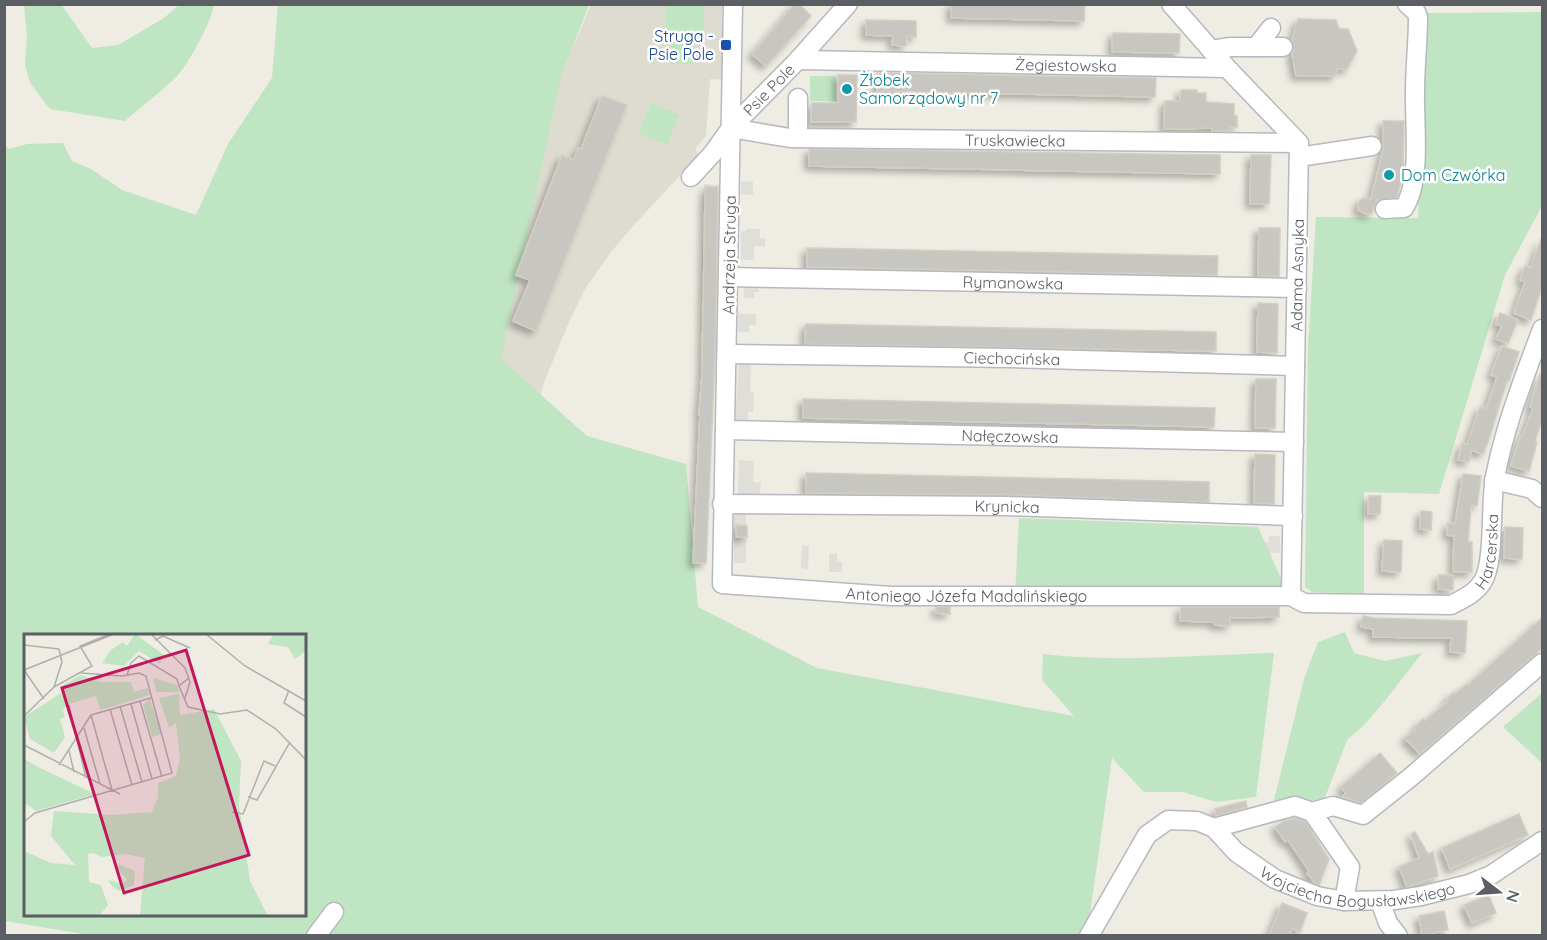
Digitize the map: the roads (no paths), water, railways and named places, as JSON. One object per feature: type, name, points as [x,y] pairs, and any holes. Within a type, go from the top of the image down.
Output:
[{"type":"street","name":"Andrzeja Struga","points":[[722,504],[728,354],[733,4]]},
{"type":"street","name":"Psie Pole","points":[[691,177],[713,153],[731,128],[798,60],[848,4]]},
{"type":"street","points":[[1171,4],[1299,150]]},
{"type":"street","points":[[1385,209],[1404,208],[1409,200],[1413,177],[1417,142],[1415,90],[1418,42],[1411,8]]},
{"type":"street","points":[[1256,47],[1271,28]]},
{"type":"street","points":[[1211,50],[1231,47],[1283,47]]},
{"type":"street","name":"Żegiestowska","points":[[798,60],[1227,68]]},
{"type":"street","points":[[798,98],[798,138]]},
{"type":"street","name":"Truskawiecka","points":[[731,128],[798,138],[1299,150],[1372,146]]},
{"type":"street","name":"Adama Asnyka","points":[[1291,596],[1299,150]]},
{"type":"street","name":"Rymanowska","points":[[728,277],[1297,288]]},
{"type":"street","name":"Harcerska","points":[[1291,596],[1304,603],[1451,605],[1468,596],[1483,580],[1490,564],[1494,480],[1511,413],[1542,329]]},
{"type":"street","name":"Ciechocińska","points":[[728,354],[1011,358],[1295,366]]},
{"type":"street","name":"Nałęczowska","points":[[725,430],[1294,442]]},
{"type":"street","points":[[1494,480],[1532,489],[1542,498]]},
{"type":"street","name":"Krynicka","points":[[722,504],[1007,506],[1293,516]]},
{"type":"street","name":"Antoniego Józefa Madalińskiego","points":[[722,504],[722,584],[891,596],[1291,596]]},
{"type":"street","points":[[1089,936],[1147,835],[1168,820],[1197,821],[1215,828],[1295,806],[1312,812],[1334,806],[1363,815],[1412,776],[1542,663]]},
{"type":"street","points":[[1312,812],[1350,867],[1344,901]]},
{"type":"street","name":"Wojciecha Bogusławskiego","points":[[1215,828],[1236,852],[1275,879],[1317,896],[1344,901],[1380,901],[1421,896],[1469,884],[1491,874],[1542,842]]},
{"type":"street","points":[[1380,901],[1388,923],[1398,936]]},
{"type":"street","points":[[315,936],[334,912]]},
{"type":"place","name":"Struga - Psie Pole","points":[[726,45]]},
{"type":"place","name":"Żłobek Samorządowy nr 7","points":[[847,89]]},
{"type":"place","name":"Dom Czwórka","points":[[1389,175]]}]
